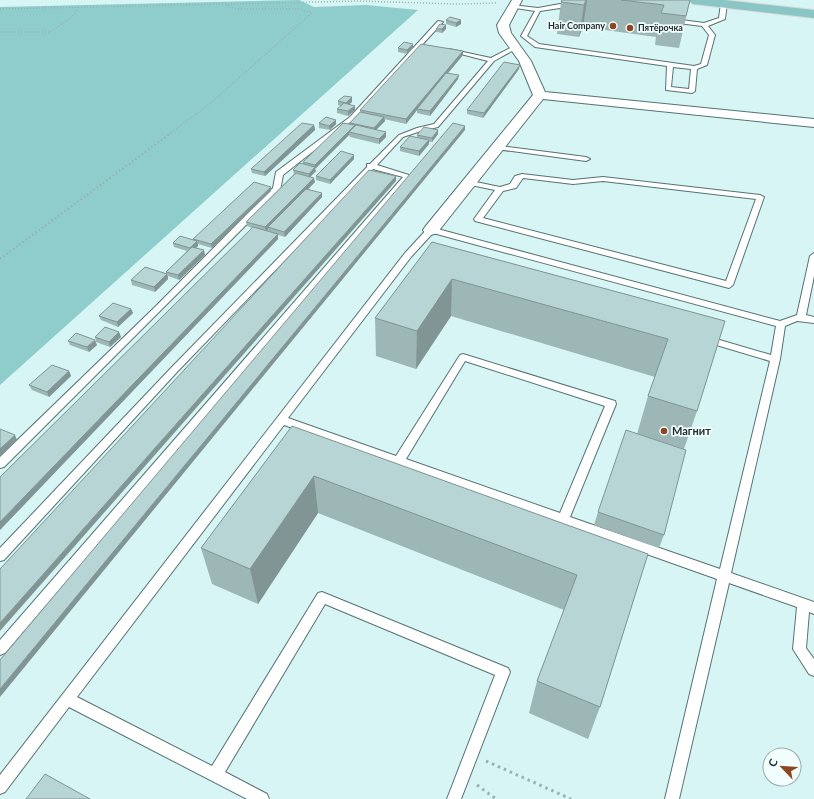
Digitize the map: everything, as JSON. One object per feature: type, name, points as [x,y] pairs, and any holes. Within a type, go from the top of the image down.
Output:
[{"type":"main road","points":[[693,0],[814,14]]},
{"type":"street","points":[[515,3],[503,25],[505,33],[525,61],[540,95]]},
{"type":"street","points":[[540,95],[585,102],[814,123]]},
{"type":"street","points":[[431,230],[496,147],[540,95]]},
{"type":"lane","points":[[515,3],[538,10],[560,6],[704,25],[722,19],[724,3]]},
{"type":"lane","points":[[538,10],[524,36],[537,46],[694,68],[704,65],[712,35],[704,25]]},
{"type":"lane","points":[[0,464],[278,189],[279,174],[352,118],[425,45],[428,33],[440,22]]},
{"type":"lane","points":[[0,556],[174,370],[370,166],[401,136],[419,129],[436,126],[492,60],[516,47]]},
{"type":"lane","points":[[442,49],[492,60]]},
{"type":"lane","points":[[670,65],[668,89],[692,91],[694,68]]},
{"type":"lane","points":[[496,147],[586,159]]},
{"type":"lane","points":[[0,649],[408,176],[370,166]]},
{"type":"lane","points":[[469,182],[500,189],[513,186],[518,178],[526,176],[573,182],[603,179],[760,198],[729,285],[478,219],[500,189]]},
{"type":"lane","points":[[0,787],[282,420],[431,230],[781,324],[801,316],[814,320]]},
{"type":"lane","points":[[801,316],[812,272],[814,256]]},
{"type":"lane","points":[[672,799],[775,359],[781,324]]},
{"type":"lane","points":[[699,337],[775,359]]},
{"type":"lane","points":[[398,461],[462,357],[611,404],[563,519]]},
{"type":"lane","points":[[282,420],[809,607],[799,649],[814,670]]},
{"type":"lane","points":[[215,774],[322,596],[503,672],[454,799]]},
{"type":"lane","points":[[68,699],[262,799]]},
{"type":"path","points":[[0,9],[360,1],[456,4],[515,3]]},
{"type":"path","points":[[0,259],[212,102],[312,13],[298,9],[237,9],[224,5]]},
{"type":"path","points":[[0,32],[50,32],[72,16],[78,8]]},
{"type":"path","points":[[471,754],[571,799]]},
{"type":"path","points":[[464,774],[496,799]]},
{"type":"shaded area","points":[[299,0],[314,7],[366,5],[418,10],[0,385],[0,7]]},
{"type":"building","points":[[562,0],[586,0],[584,5],[561,2]]},
{"type":"building","points":[[621,0],[690,0],[686,16],[661,13],[664,5]]},
{"type":"building","points":[[450,17],[461,20],[456,23],[446,20]]},
{"type":"building","points":[[440,24],[446,25],[442,29],[436,29]]},
{"type":"building","points":[[404,42],[413,44],[407,50],[398,48]]},
{"type":"building","points":[[421,44],[463,51],[406,119],[360,110]]},
{"type":"building","points":[[504,62],[520,65],[484,113],[467,110]]},
{"type":"building","points":[[446,73],[459,75],[430,111],[417,109]]},
{"type":"building","points":[[344,96],[352,97],[346,103],[338,101]]},
{"type":"building","points":[[344,103],[355,106],[348,111],[337,109]]},
{"type":"building","points":[[360,112],[384,117],[374,128],[350,123]]},
{"type":"building","points":[[326,117],[336,120],[329,126],[319,123]]},
{"type":"building","points":[[302,123],[314,125],[264,172],[251,169]]},
{"type":"building","points":[[343,123],[355,125],[315,165],[303,162]]},
{"type":"building","points":[[453,123],[465,126],[0,689],[0,660]]},
{"type":"building","points":[[356,125],[386,132],[379,139],[349,132]]},
{"type":"building","points":[[424,127],[438,130],[432,138],[417,135]]},
{"type":"building","points":[[410,136],[429,140],[419,151],[400,147]]},
{"type":"building","points":[[341,151],[354,155],[330,180],[316,176]]},
{"type":"building","points":[[300,163],[315,167],[309,174],[293,170]]},
{"type":"building","points":[[369,170],[396,176],[0,623],[0,569]]},
{"type":"building","points":[[296,173],[314,178],[265,227],[246,222]]},
{"type":"building","points":[[254,182],[271,187],[211,244],[193,239]]},
{"type":"building","points":[[306,189],[322,193],[284,232],[268,227]]},
{"type":"building","points":[[253,227],[278,234],[0,522],[0,477]]},
{"type":"building","points":[[180,236],[197,241],[190,248],[173,243]]},
{"type":"building","points":[[432,242],[725,321],[697,411],[648,396],[668,339],[452,279],[417,331],[375,318]]},
{"type":"building","points":[[192,247],[204,250],[178,275],[166,272]]},
{"type":"building","points":[[145,267],[167,274],[154,287],[131,280]]},
{"type":"building","points":[[113,303],[131,309],[117,322],[99,316]]},
{"type":"building","points":[[105,327],[119,332],[109,342],[95,337]]},
{"type":"building","points":[[76,333],[95,340],[87,347],[68,341]]},
{"type":"building","points":[[52,365],[69,371],[47,392],[29,385]]},
{"type":"building","points":[[292,426],[648,554],[600,707],[537,681],[577,575],[314,476],[250,569],[201,548]]},
{"type":"building","points":[[0,429],[15,435],[0,449]]},
{"type":"building","points":[[626,430],[686,450],[664,535],[598,512]]},
{"type":"building","points":[[45,774],[90,799],[26,799]]},
{"type":"place","name":"Hair Company","points":[[613,26]]},
{"type":"place","name":"Пятёрочка","points":[[630,28]]},
{"type":"place","name":"Магнит","points":[[664,431]]}]
